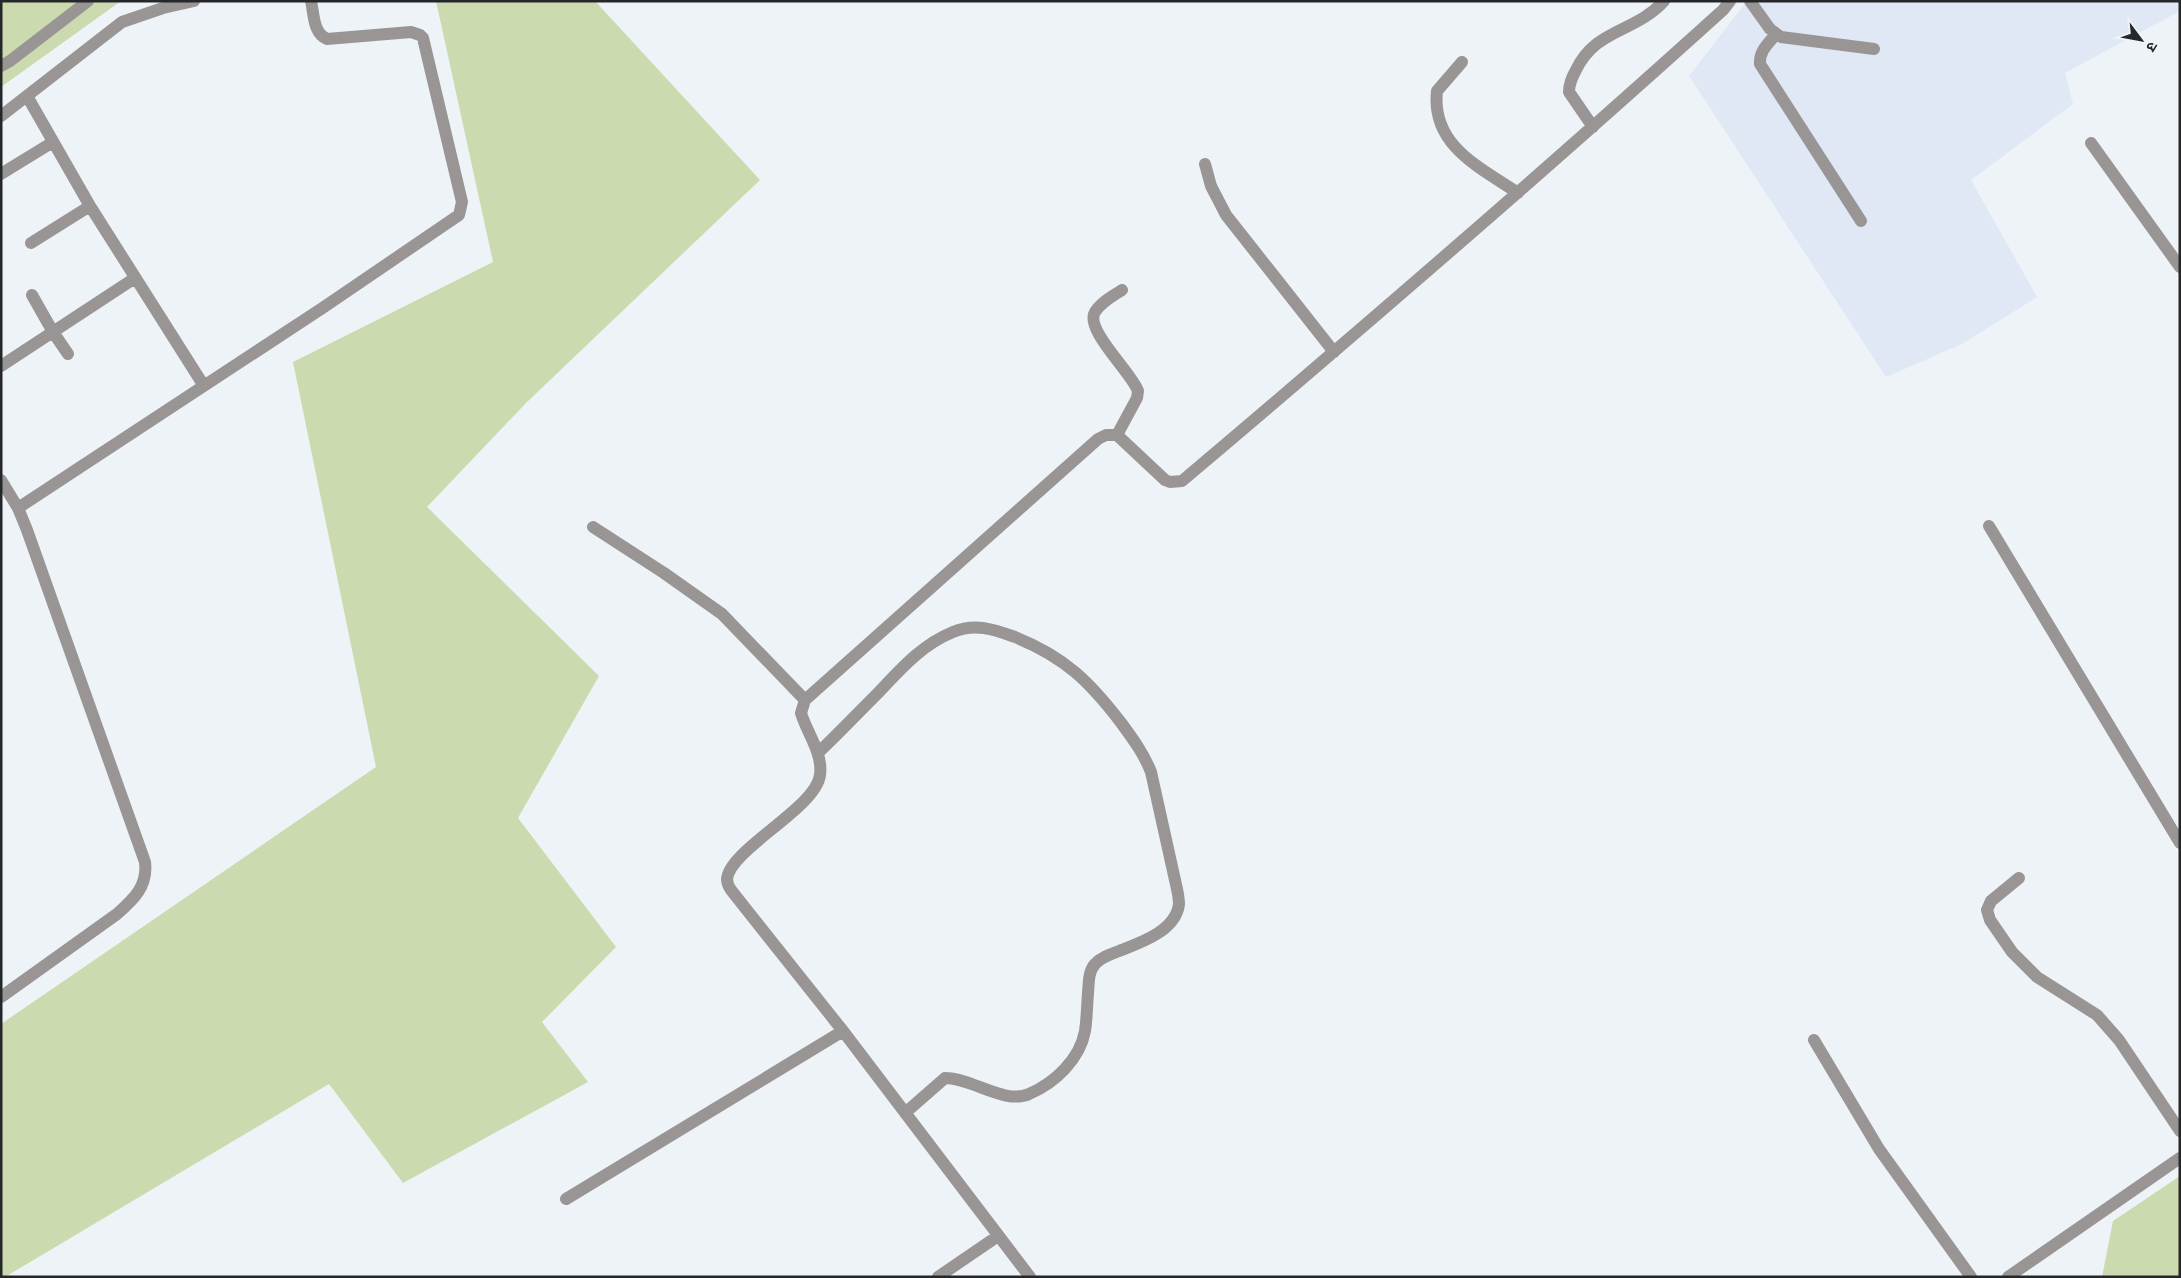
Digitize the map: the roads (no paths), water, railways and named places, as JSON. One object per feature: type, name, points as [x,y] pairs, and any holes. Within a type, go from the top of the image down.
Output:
[{"type":"street","points":[[1,66],[88,1]]},
{"type":"street","points":[[1,116],[122,22],[163,8],[194,1]]},
{"type":"street","points":[[18,508],[453,221],[461,211],[462,202],[423,38],[420,34],[411,32],[327,39],[322,37],[316,28],[311,1]]},
{"type":"street","points":[[1593,127],[1569,92],[1572,78],[1580,62],[1586,52],[1597,42],[1644,19],[1664,1]]},
{"type":"street","points":[[1030,1277],[843,1031],[730,890],[727,879],[734,864],[813,791],[820,777],[818,753],[801,713],[805,700],[1098,438],[1106,435],[1117,435],[1165,480],[1170,482],[1182,481],[1518,193],[1723,10],[1730,1]]},
{"type":"street","points":[[1750,1],[1776,34],[1789,39],[1874,48]]},
{"type":"street","points":[[1776,34],[1763,49],[1759,58],[1760,64],[1861,221]]},
{"type":"street","points":[[1462,62],[1437,91],[1437,106],[1446,137],[1461,154],[1518,193]]},
{"type":"street","points":[[27,96],[90,206],[204,386]]},
{"type":"street","points":[[1,174],[53,142]]},
{"type":"street","points":[[2091,143],[2180,267]]},
{"type":"street","points":[[1205,164],[1211,186],[1226,215],[1334,352]]},
{"type":"street","points":[[31,243],[90,206]]},
{"type":"street","points":[[1,366],[135,278]]},
{"type":"street","points":[[1117,435],[1137,398],[1138,391],[1101,338],[1093,325],[1092,318],[1093,313],[1098,307],[1122,290]]},
{"type":"street","points":[[32,294],[53,332],[68,354]]},
{"type":"street","points":[[1,480],[18,508],[146,869],[141,889],[128,904],[1,997]]},
{"type":"street","points":[[1989,526],[2180,843]]},
{"type":"street","points":[[593,527],[664,573],[722,614],[805,700]]},
{"type":"street","points":[[818,753],[914,656],[937,640],[953,632],[980,627],[996,630],[1046,651],[1078,673],[1098,693],[1130,736],[1147,762],[1151,772],[1179,904],[1173,919],[1164,928],[1147,940],[1103,958],[1095,964],[1089,976],[1085,1031],[1079,1050],[1070,1064],[1042,1087],[1028,1095],[1018,1097],[1008,1096],[965,1080],[945,1078],[905,1113]]},
{"type":"street","points":[[2019,878],[1991,901],[1987,910],[1990,920],[2012,952],[2037,977],[2097,1015],[2119,1040],[2180,1131]]},
{"type":"street","points":[[566,1199],[843,1031]]},
{"type":"street","points":[[1814,1040],[1879,1149],[1971,1277]]},
{"type":"street","points":[[2008,1277],[2180,1158]]},
{"type":"street","points":[[938,1277],[998,1236]]}]
